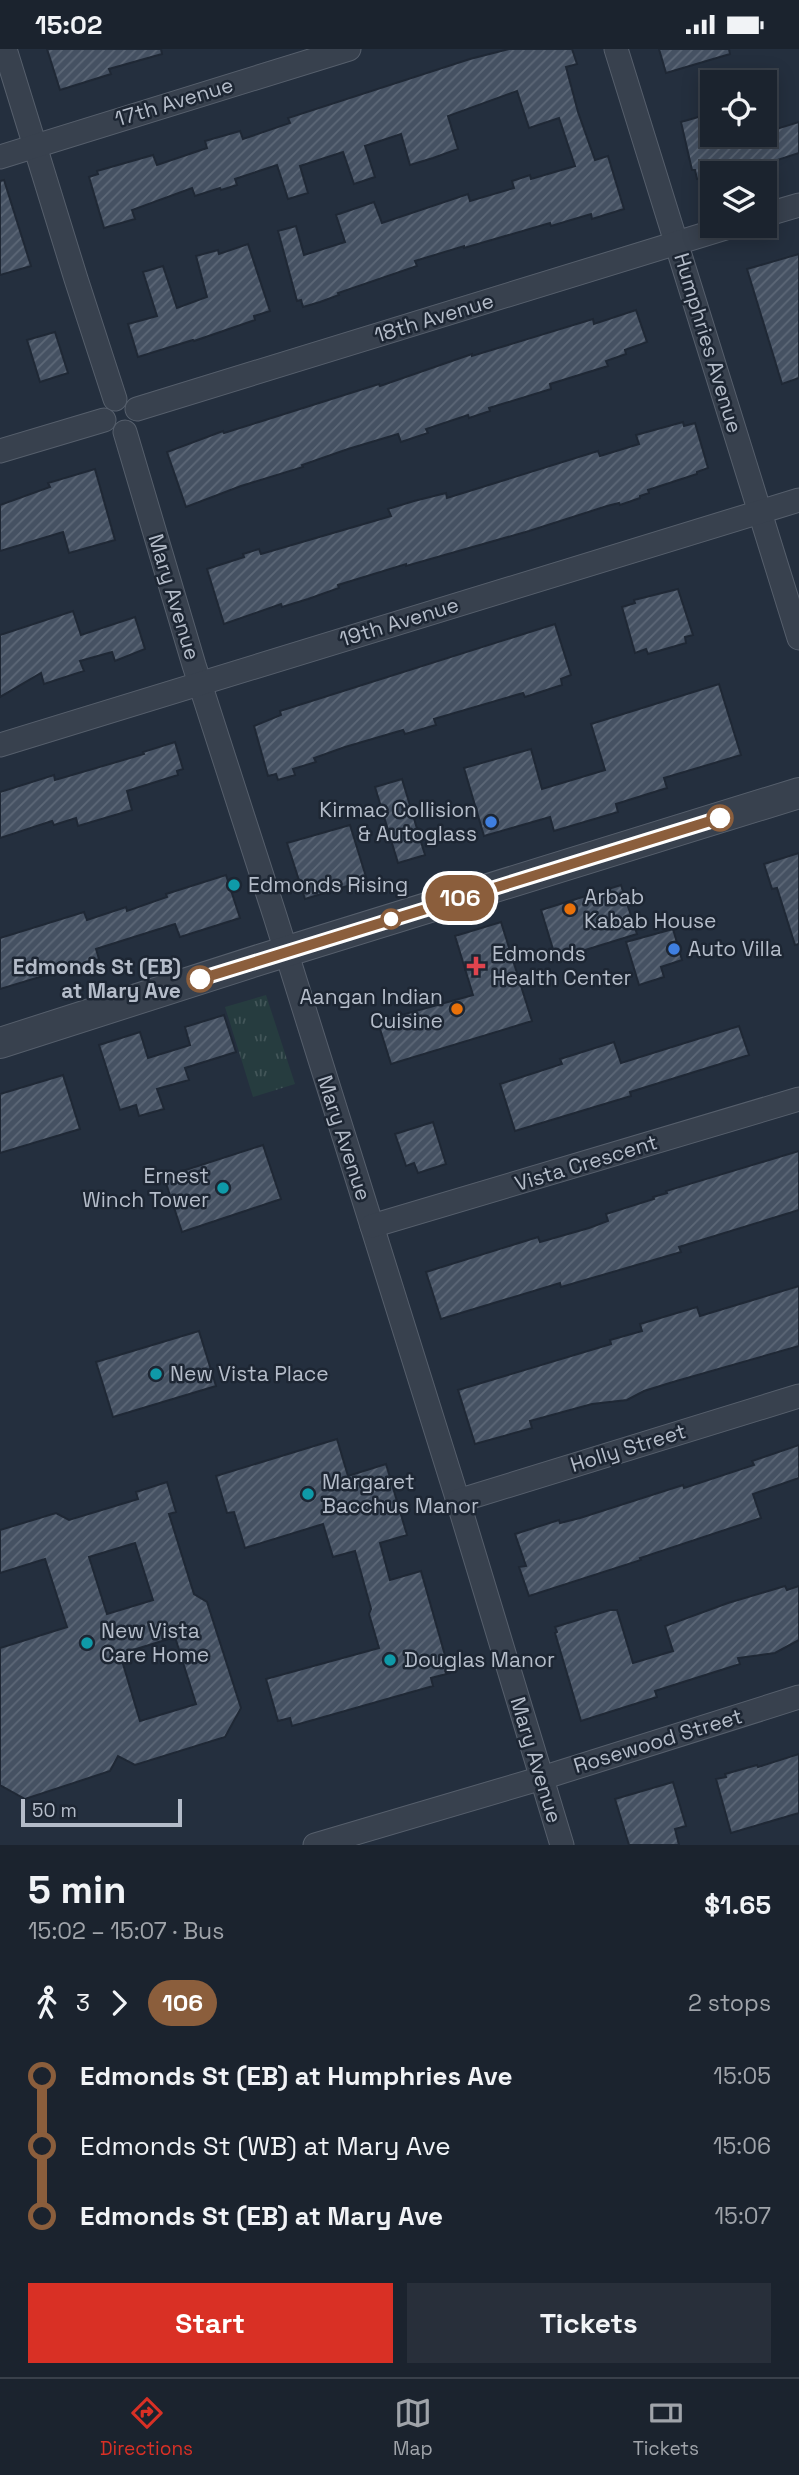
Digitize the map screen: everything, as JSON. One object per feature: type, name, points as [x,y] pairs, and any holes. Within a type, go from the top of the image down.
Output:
[{"type":"street","points":[[5,49],[116,399]]},
{"type":"street","name":"17th Avenue","points":[[0,157],[349,49]]},
{"type":"street","name":"Humphries Avenue","points":[[616,49],[799,638]]},
{"type":"street","points":[[777,211],[799,205]]},
{"type":"street","name":"18th Avenue","points":[[137,409],[700,236]]},
{"type":"street","points":[[116,399],[126,399],[137,409],[135,424],[124,432],[114,431],[104,420],[107,405],[116,399]]},
{"type":"street","points":[[0,451],[104,420]]},
{"type":"street","name":"Mary Avenue","points":[[124,432],[200,684],[458,1501],[562,1845]]},
{"type":"street","name":"19th Avenue","points":[[0,745],[799,500]]},
{"type":"street","points":[[0,1043],[799,793]]},
{"type":"street","name":"Vista Crescent","points":[[372,1226],[799,1099]]},
{"type":"street","name":"Holly Street","points":[[458,1501],[799,1396]]},
{"type":"street","name":"Rosewood Street","points":[[315,1845],[542,1778],[799,1697]]},
{"type":"green space","points":[[266,995],[295,1084],[253,1097],[225,1007]]},
{"type":"building","points":[[47,49],[161,49],[162,54],[109,69],[111,74],[60,90]]},
{"type":"building","points":[[509,49],[572,49],[577,64],[566,67],[578,112],[595,160],[608,156],[624,209],[592,219],[591,214],[551,226],[550,223],[464,246],[415,261],[417,266],[338,293],[339,295],[320,302],[303,307],[301,300],[297,301],[278,231],[296,226],[304,255],[345,242],[336,215],[374,202],[382,223],[468,194],[470,201],[514,188],[512,181],[530,175],[531,179],[575,166],[559,118],[529,128],[517,91],[448,116],[458,149],[433,158],[410,165],[401,134],[365,146],[375,177],[354,184],[343,152],[300,166],[308,193],[288,199],[277,165],[235,179],[237,185],[221,190],[220,188],[195,196],[192,188],[132,210],[135,219],[104,228],[89,177],[98,174],[97,171],[153,155],[157,165],[207,148],[205,141],[240,131],[243,139],[290,123],[288,118]]},
{"type":"building","points":[[659,49],[729,49],[730,54],[666,73]]},
{"type":"building","points":[[700,116],[700,147],[777,147],[777,129],[799,122],[799,153],[774,161],[700,161],[700,178],[697,179],[695,170],[692,170],[681,122]]},
{"type":"building","points":[[4,180],[31,266],[0,275],[0,181]]},
{"type":"building","points":[[248,244],[270,311],[254,316],[255,320],[138,357],[128,324],[157,316],[143,272],[163,266],[177,308],[207,297],[196,256],[218,250],[219,254]]},
{"type":"building","points":[[799,254],[799,378],[782,384],[747,269]]},
{"type":"building","points":[[636,310],[647,342],[606,361],[608,366],[550,384],[551,389],[489,408],[490,411],[469,418],[468,415],[426,429],[428,433],[401,442],[398,434],[348,449],[186,507],[167,452],[223,431],[224,433],[379,384],[380,386],[472,354],[593,319],[594,324]]},
{"type":"building","points":[[55,332],[68,373],[40,382],[27,340]]},
{"type":"building","points":[[683,422],[684,426],[695,423],[708,468],[697,474],[648,490],[649,493],[640,498],[620,505],[607,506],[529,531],[406,564],[338,585],[339,588],[308,599],[282,607],[281,604],[224,624],[207,569],[259,549],[261,554],[391,516],[388,509],[414,501],[446,493],[447,498],[598,451],[600,456],[639,444],[636,435]]},
{"type":"building","points":[[95,469],[115,540],[69,553],[63,532],[0,551],[0,505],[50,487],[48,483]]},
{"type":"building","points":[[678,589],[693,635],[685,637],[686,643],[648,654],[646,649],[635,653],[622,607],[635,603],[634,600]]},
{"type":"building","points":[[73,611],[81,635],[135,617],[145,649],[115,661],[112,652],[80,661],[84,671],[44,684],[41,673],[0,697],[0,635]]},
{"type":"building","points":[[555,624],[571,675],[561,679],[562,685],[525,697],[523,693],[434,719],[436,725],[405,734],[403,730],[345,747],[314,758],[316,762],[293,769],[295,775],[278,780],[276,774],[268,776],[254,726],[281,715],[280,711]]},
{"type":"building","points":[[719,684],[741,755],[664,778],[667,788],[616,804],[618,812],[554,831],[550,817],[484,836],[464,768],[531,749],[542,789],[605,770],[591,724]]},
{"type":"building","points":[[175,742],[183,769],[177,771],[178,775],[127,791],[132,810],[78,826],[76,818],[54,825],[52,821],[0,838],[0,792],[54,775],[55,780]]},
{"type":"building","points":[[402,779],[425,855],[398,863],[375,787]]},
{"type":"building","points":[[350,825],[367,880],[305,899],[287,843]]},
{"type":"building","points":[[799,853],[799,944],[795,945],[777,888],[772,889],[764,864]]},
{"type":"building","points":[[226,875],[240,918],[180,937],[175,924],[96,949],[99,959],[0,989],[0,938],[84,912],[87,920],[126,907],[127,911],[167,897],[166,894]]},
{"type":"building","points":[[621,885],[637,934],[556,959],[541,910]]},
{"type":"building","points":[[501,922],[532,1021],[391,1064],[380,1029],[387,1019],[473,995],[455,936]]},
{"type":"building","points":[[673,929],[682,960],[661,967],[664,977],[639,985],[626,942]]},
{"type":"building","points":[[224,1015],[236,1052],[185,1068],[189,1080],[157,1089],[164,1109],[139,1116],[136,1105],[120,1110],[99,1045],[140,1032],[148,1058],[190,1045],[185,1027]]},
{"type":"building","points":[[739,1026],[749,1055],[630,1092],[631,1096],[515,1131],[500,1084],[562,1064],[560,1059],[614,1042],[621,1063]]},
{"type":"building","points":[[63,1075],[80,1129],[0,1153],[0,1094]]},
{"type":"building","points":[[433,1122],[446,1164],[418,1173],[414,1163],[406,1166],[395,1134]]},
{"type":"building","name":"Ernest Winch Tower","points":[[263,1145],[281,1199],[182,1232],[164,1177]]},
{"type":"building","points":[[799,1151],[799,1210],[679,1247],[681,1252],[561,1287],[560,1283],[441,1319],[426,1272],[538,1237],[540,1242],[589,1228],[608,1221],[606,1214],[654,1199],[653,1197],[667,1193],[666,1191]]},
{"type":"building","points":[[799,1286],[799,1346],[644,1391],[627,1400],[592,1404],[530,1421],[532,1428],[475,1444],[458,1390],[611,1344],[610,1340],[642,1331],[640,1324],[697,1307],[700,1316]]},
{"type":"building","name":"New Vista Place","points":[[199,1331],[216,1386],[113,1417],[96,1362]]},
{"type":"building","points":[[337,1439],[348,1476],[386,1464],[407,1535],[380,1543],[390,1580],[421,1571],[450,1673],[431,1678],[433,1686],[292,1726],[290,1718],[278,1721],[266,1679],[379,1648],[355,1551],[333,1557],[323,1524],[245,1548],[234,1512],[227,1513],[216,1476]]},
{"type":"building","points":[[799,1445],[799,1478],[753,1494],[761,1518],[529,1596],[519,1567],[526,1566],[515,1534],[559,1520],[560,1523],[580,1518],[683,1485],[684,1488],[754,1465],[752,1461]]},
{"type":"building","name":"New Vista Care Home","points":[[167,1482],[176,1512],[169,1514],[194,1594],[207,1602],[241,1708],[225,1737],[135,1765],[118,1756],[110,1771],[25,1799],[0,1785],[0,1648],[67,1627],[45,1559],[0,1573],[0,1530],[56,1513],[69,1520],[138,1499],[136,1492]],"holes":[[[135,1543],[153,1600],[107,1614],[89,1557]],[[175,1637],[196,1704],[140,1721],[120,1654]]]},
{"type":"building","points":[[785,1586],[787,1590],[799,1586],[799,1640],[775,1653],[738,1658],[740,1664],[655,1691],[657,1697],[581,1721],[555,1627],[617,1610],[633,1663],[673,1651],[665,1626]]},
{"type":"building","points":[[799,1754],[799,1813],[731,1833],[716,1779],[726,1777],[725,1774]]},
{"type":"building","points":[[673,1782],[686,1826],[675,1829],[679,1845],[629,1845],[615,1799]]},
{"type":"bus line","name":"106","points":[[200,979],[720,818]]},
{"type":"place","name":"Kirmac Collision & Autoglass","points":[[491,822]]},
{"type":"place","name":"Edmonds Rising","points":[[234,885]]},
{"type":"place","name":"Arbab Kabab House","points":[[570,909]]},
{"type":"place","name":"Auto Villa","points":[[674,949]]},
{"type":"place","name":"Edmonds Health Center","points":[[476,966]]},
{"type":"place","name":"Edmonds St (EB) at Mary Ave","points":[[200,979]]},
{"type":"place","name":"Aangan Indian Cuisine","points":[[457,1009]]},
{"type":"place","name":"Ernest Winch Tower","points":[[223,1188]]},
{"type":"place","name":"New Vista Place","points":[[156,1374]]},
{"type":"place","name":"Margaret Bacchus Manor","points":[[308,1494]]},
{"type":"place","name":"New Vista Care Home","points":[[87,1643]]},
{"type":"place","name":"Douglas Manor","points":[[390,1660]]}]
